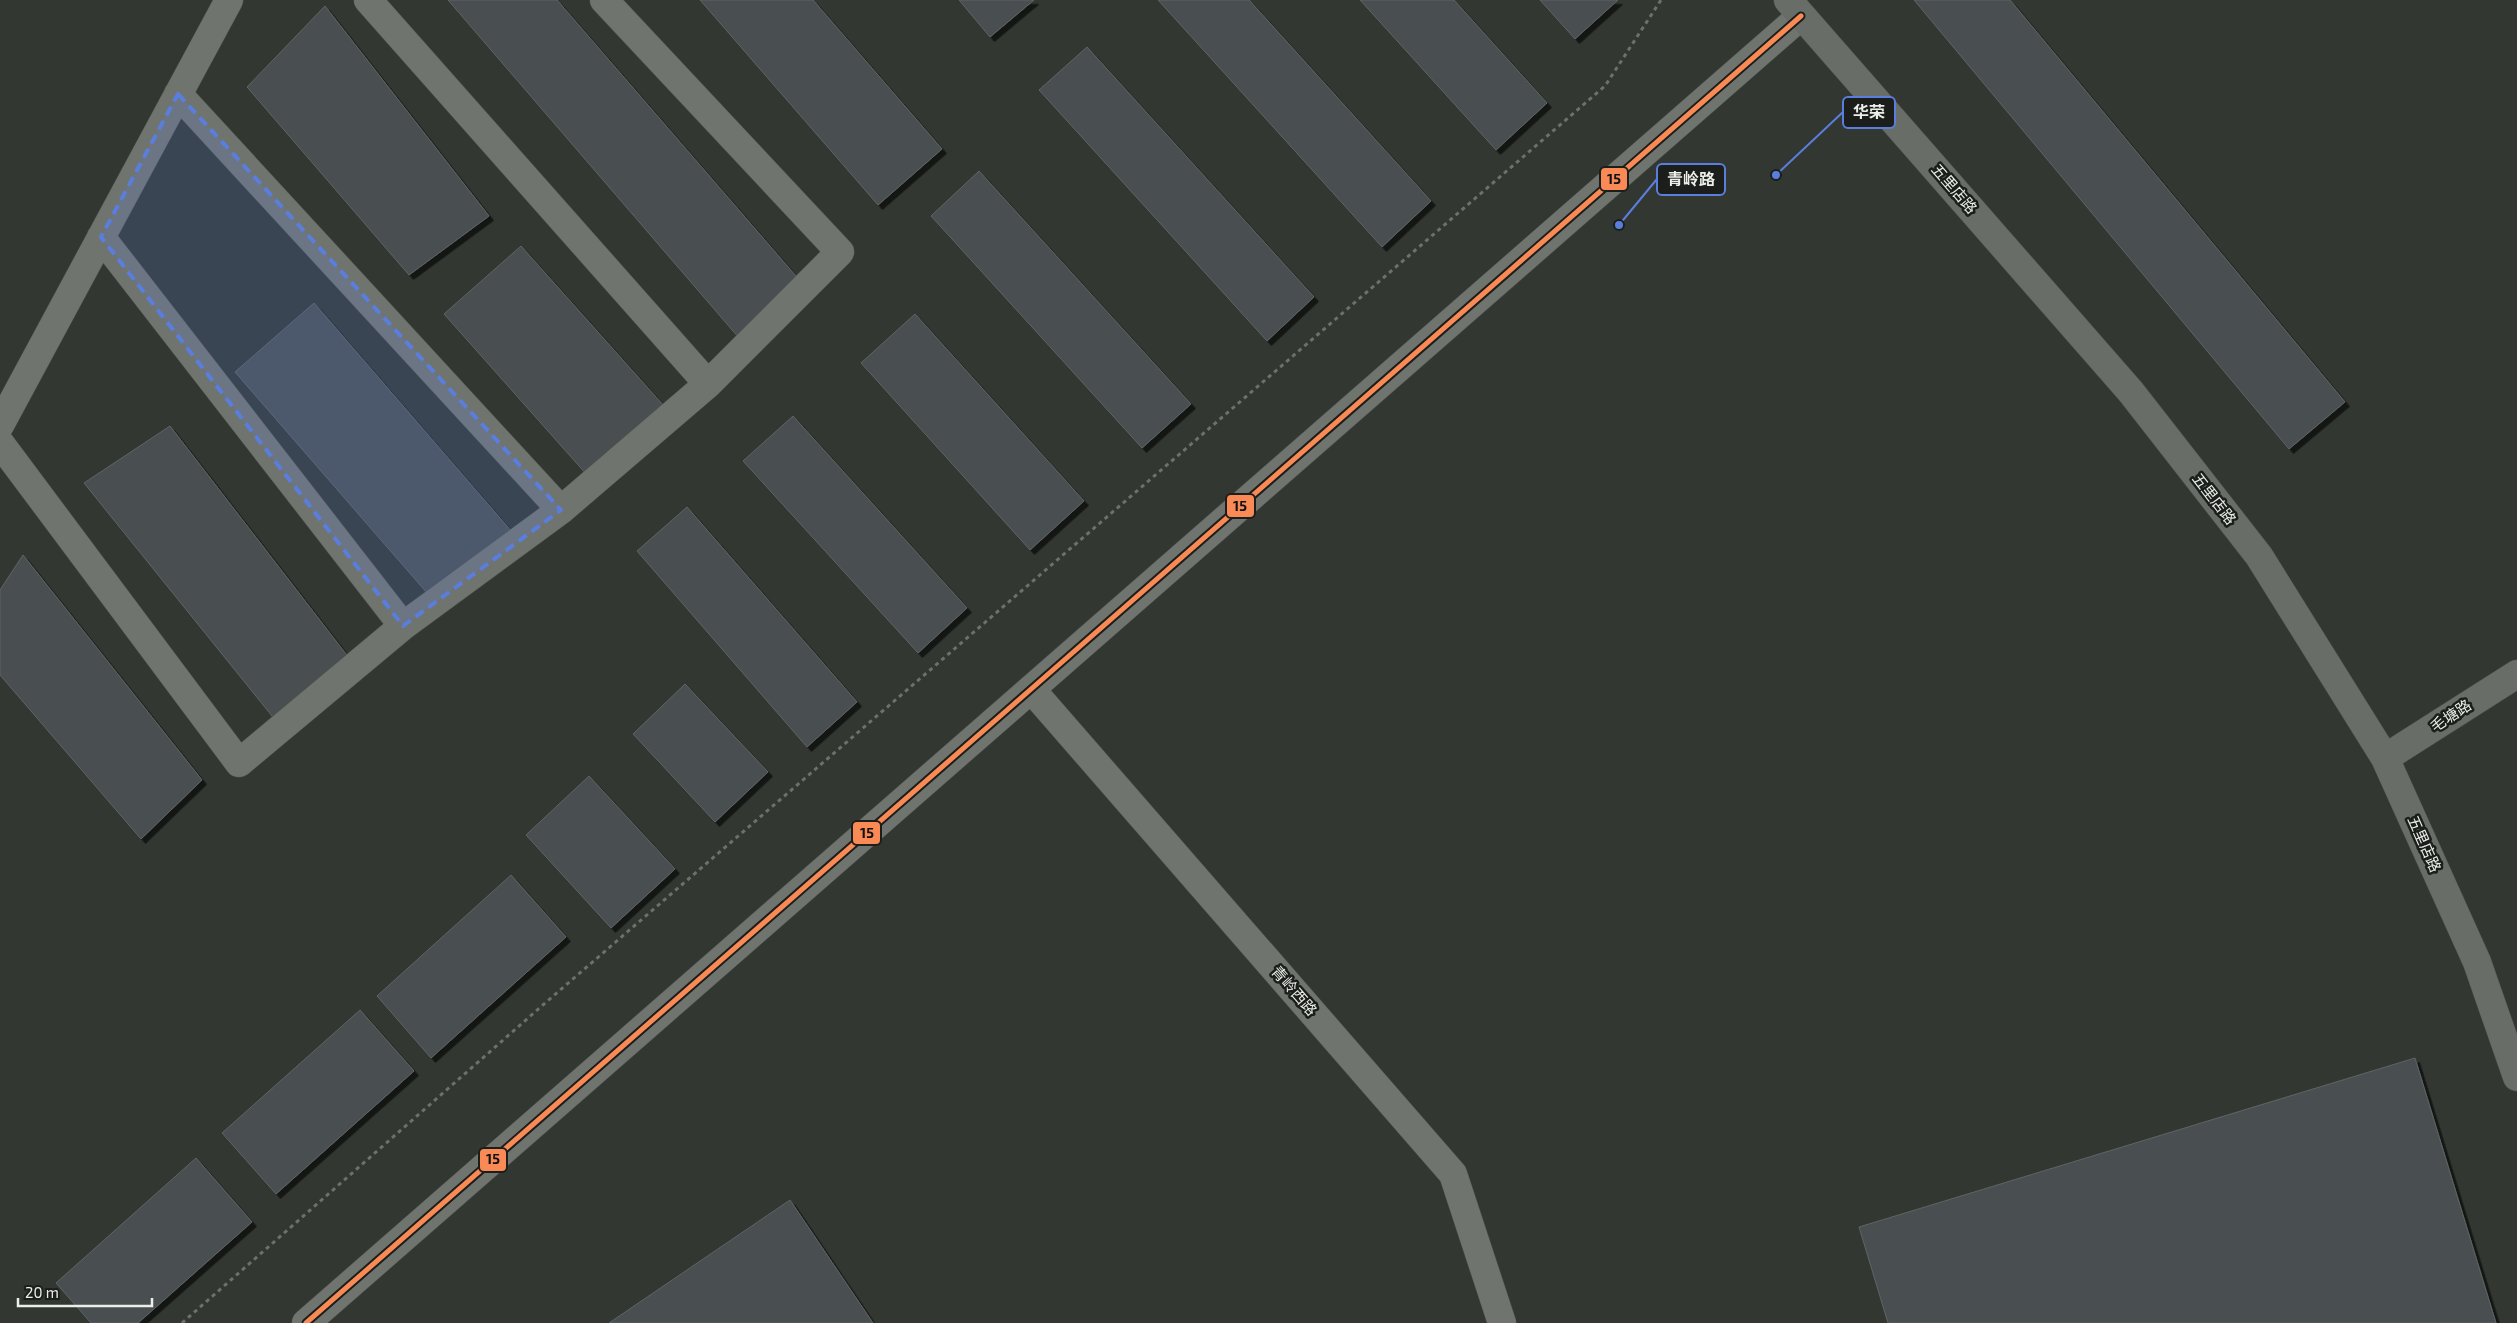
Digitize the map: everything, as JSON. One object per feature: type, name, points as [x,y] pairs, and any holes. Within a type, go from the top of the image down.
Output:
[{"type":"main road","name":"五里店路","points":[[1794,8],[2131,392],[2259,556],[2385,758],[2477,962],[2517,1077]]},
{"type":"main road","name":"毛塘路","points":[[2385,758],[2517,674]]},
{"type":"street","points":[[0,425],[229,0]]},
{"type":"street","points":[[368,0],[708,384]]},
{"type":"street","points":[[0,443],[239,763],[403,626],[561,510],[708,384],[840,252],[604,0]]},
{"type":"street","points":[[306,1323],[1031,689],[1794,8]]},
{"type":"street","points":[[178,94],[561,510]]},
{"type":"street","points":[[102,237],[403,626]]},
{"type":"street","name":"青岭西路","points":[[1031,689],[1453,1174],[1502,1323]]},
{"type":"path","points":[[182,1323],[544,1004],[1605,86],[1660,0]]},
{"type":"highlighted area","points":[[178,94],[561,510],[403,626],[101,237]]},
{"type":"building","points":[[448,0],[557,0],[802,283],[739,338]]},
{"type":"building","points":[[700,0],[813,0],[942,149],[878,205]]},
{"type":"building","points":[[959,0],[1034,0],[990,37]]},
{"type":"building","points":[[1158,0],[1249,0],[1431,201],[1382,247]]},
{"type":"building","points":[[1360,0],[1454,0],[1547,103],[1496,150]]},
{"type":"building","points":[[1540,0],[1618,0],[1575,39]]},
{"type":"building","points":[[1914,0],[2010,0],[2345,402],[2289,449]]},
{"type":"building","points":[[325,6],[489,216],[409,275],[247,87]]},
{"type":"building","points":[[1087,47],[1314,297],[1267,341],[1039,90]]},
{"type":"building","points":[[979,171],[1191,404],[1142,448],[931,216]]},
{"type":"building","points":[[521,246],[664,406],[587,475],[444,314]]},
{"type":"building","points":[[314,303],[512,532],[434,601],[235,372]]},
{"type":"building","points":[[915,314],[1084,501],[1030,550],[861,363]]},
{"type":"building","points":[[793,416],[967,608],[918,653],[743,461]]},
{"type":"building","points":[[170,426],[353,663],[276,721],[84,483]]},
{"type":"building","points":[[687,507],[857,702],[807,747],[637,551]]},
{"type":"building","points":[[23,555],[202,780],[141,839],[0,675],[0,590]]},
{"type":"building","points":[[685,684],[768,772],[715,822],[633,734]]},
{"type":"building","points":[[589,776],[675,869],[611,928],[526,835]]},
{"type":"building","points":[[511,875],[566,937],[431,1058],[377,996]]},
{"type":"building","points":[[360,1010],[414,1071],[276,1194],[222,1133]]},
{"type":"building","points":[[2415,1058],[2496,1323],[1888,1323],[1859,1227]]},
{"type":"building","points":[[196,1158],[252,1222],[138,1323],[91,1323],[56,1283]]},
{"type":"building","points":[[790,1200],[873,1323],[609,1323]]},
{"type":"transit line","name":"15","points":[[306,1323],[1801,16]]},
{"type":"place","name":"华荣","points":[[1776,175]]},
{"type":"place","name":"青岭路","points":[[1619,225]]}]
